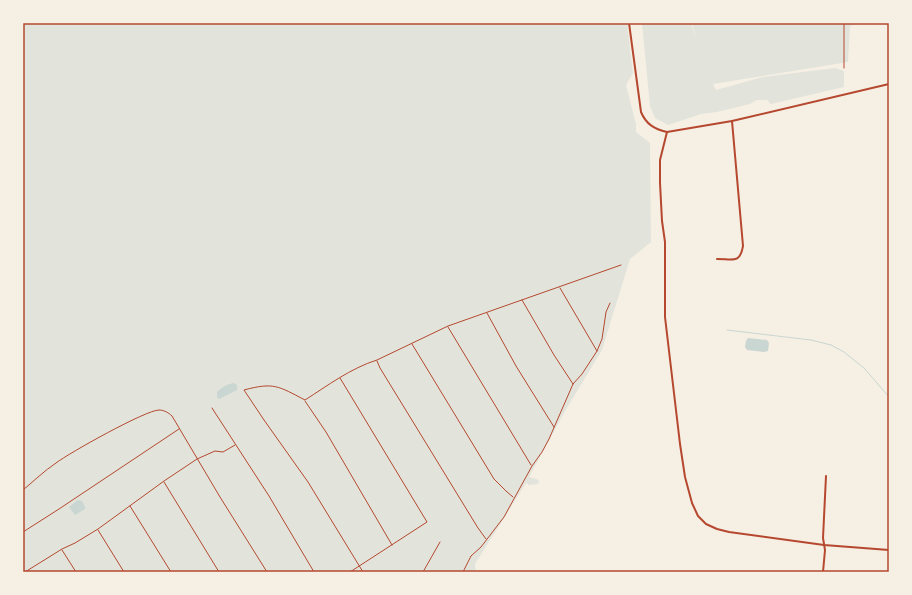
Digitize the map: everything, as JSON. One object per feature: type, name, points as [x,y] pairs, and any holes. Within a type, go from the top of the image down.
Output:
[{"type":"street","points":[[629,23],[641,112],[644,120],[650,125],[667,132],[732,121],[889,84]]},
{"type":"street","points":[[717,260],[737,259],[741,256],[743,246],[732,121]]},
{"type":"street","points":[[667,132],[660,160],[662,221],[665,242],[666,317],[685,477],[692,503],[698,516],[706,524],[729,532],[824,545],[889,550]]},
{"type":"street","points":[[823,572],[826,476]]},
{"type":"lane","points":[[844,23],[844,68]]},
{"type":"lane","points":[[305,400],[367,363],[377,360],[448,326],[621,264]]},
{"type":"lane","points":[[559,287],[597,351]]},
{"type":"lane","points":[[522,300],[573,384]]},
{"type":"lane","points":[[463,572],[471,556],[481,547],[504,517],[532,466],[542,452],[573,384],[582,374],[597,351],[602,339],[606,312],[610,303]]},
{"type":"lane","points":[[487,312],[516,366],[554,428]]},
{"type":"lane","points":[[448,326],[532,466]]},
{"type":"lane","points":[[412,344],[494,479],[514,498]]},
{"type":"lane","points":[[377,360],[380,368],[486,539]]},
{"type":"lane","points":[[340,378],[427,522],[350,572]]},
{"type":"lane","points":[[363,572],[308,482],[244,390],[258,386],[271,385],[282,388],[305,400],[326,432],[392,546]]},
{"type":"lane","points":[[212,408],[269,496],[314,572]]},
{"type":"lane","points":[[23,490],[56,463],[150,412],[160,410],[172,416],[267,572]]},
{"type":"lane","points":[[23,532],[179,429]]},
{"type":"lane","points":[[24,572],[62,549],[75,544],[98,529],[197,459],[215,451],[223,452],[235,445]]},
{"type":"lane","points":[[164,481],[219,572]]},
{"type":"lane","points":[[130,505],[171,572]]},
{"type":"lane","points":[[98,529],[124,572]]},
{"type":"lane","points":[[423,572],[440,542]]},
{"type":"lane","points":[[62,549],[76,572]]},
{"type":"shaded area","points":[[23,23],[627,23],[633,73],[626,85],[636,124],[636,132],[650,143],[651,242],[630,259],[602,350],[565,411],[529,477],[537,479],[539,481],[538,484],[529,485],[526,483],[475,564],[476,572],[23,572]]},
{"type":"shaded area","points":[[642,23],[691,23],[697,42],[692,23],[862,23],[850,26],[848,62],[713,84],[716,90],[763,77],[835,68],[844,71],[844,87],[771,104],[767,100],[757,100],[750,104],[717,112],[701,114],[668,125],[655,118],[650,106]]},
{"type":"shaded area","points":[[748,338],[767,340],[769,343],[768,351],[747,350],[745,347]]},
{"type":"shaded area","points":[[234,383],[237,385],[237,390],[219,399],[217,397],[217,392],[227,385]]},
{"type":"shaded area","points":[[78,500],[82,501],[85,509],[75,515],[69,507]]},
{"type":"waterway","points":[[727,330],[811,340],[831,345],[844,352],[864,368],[889,397]]}]
